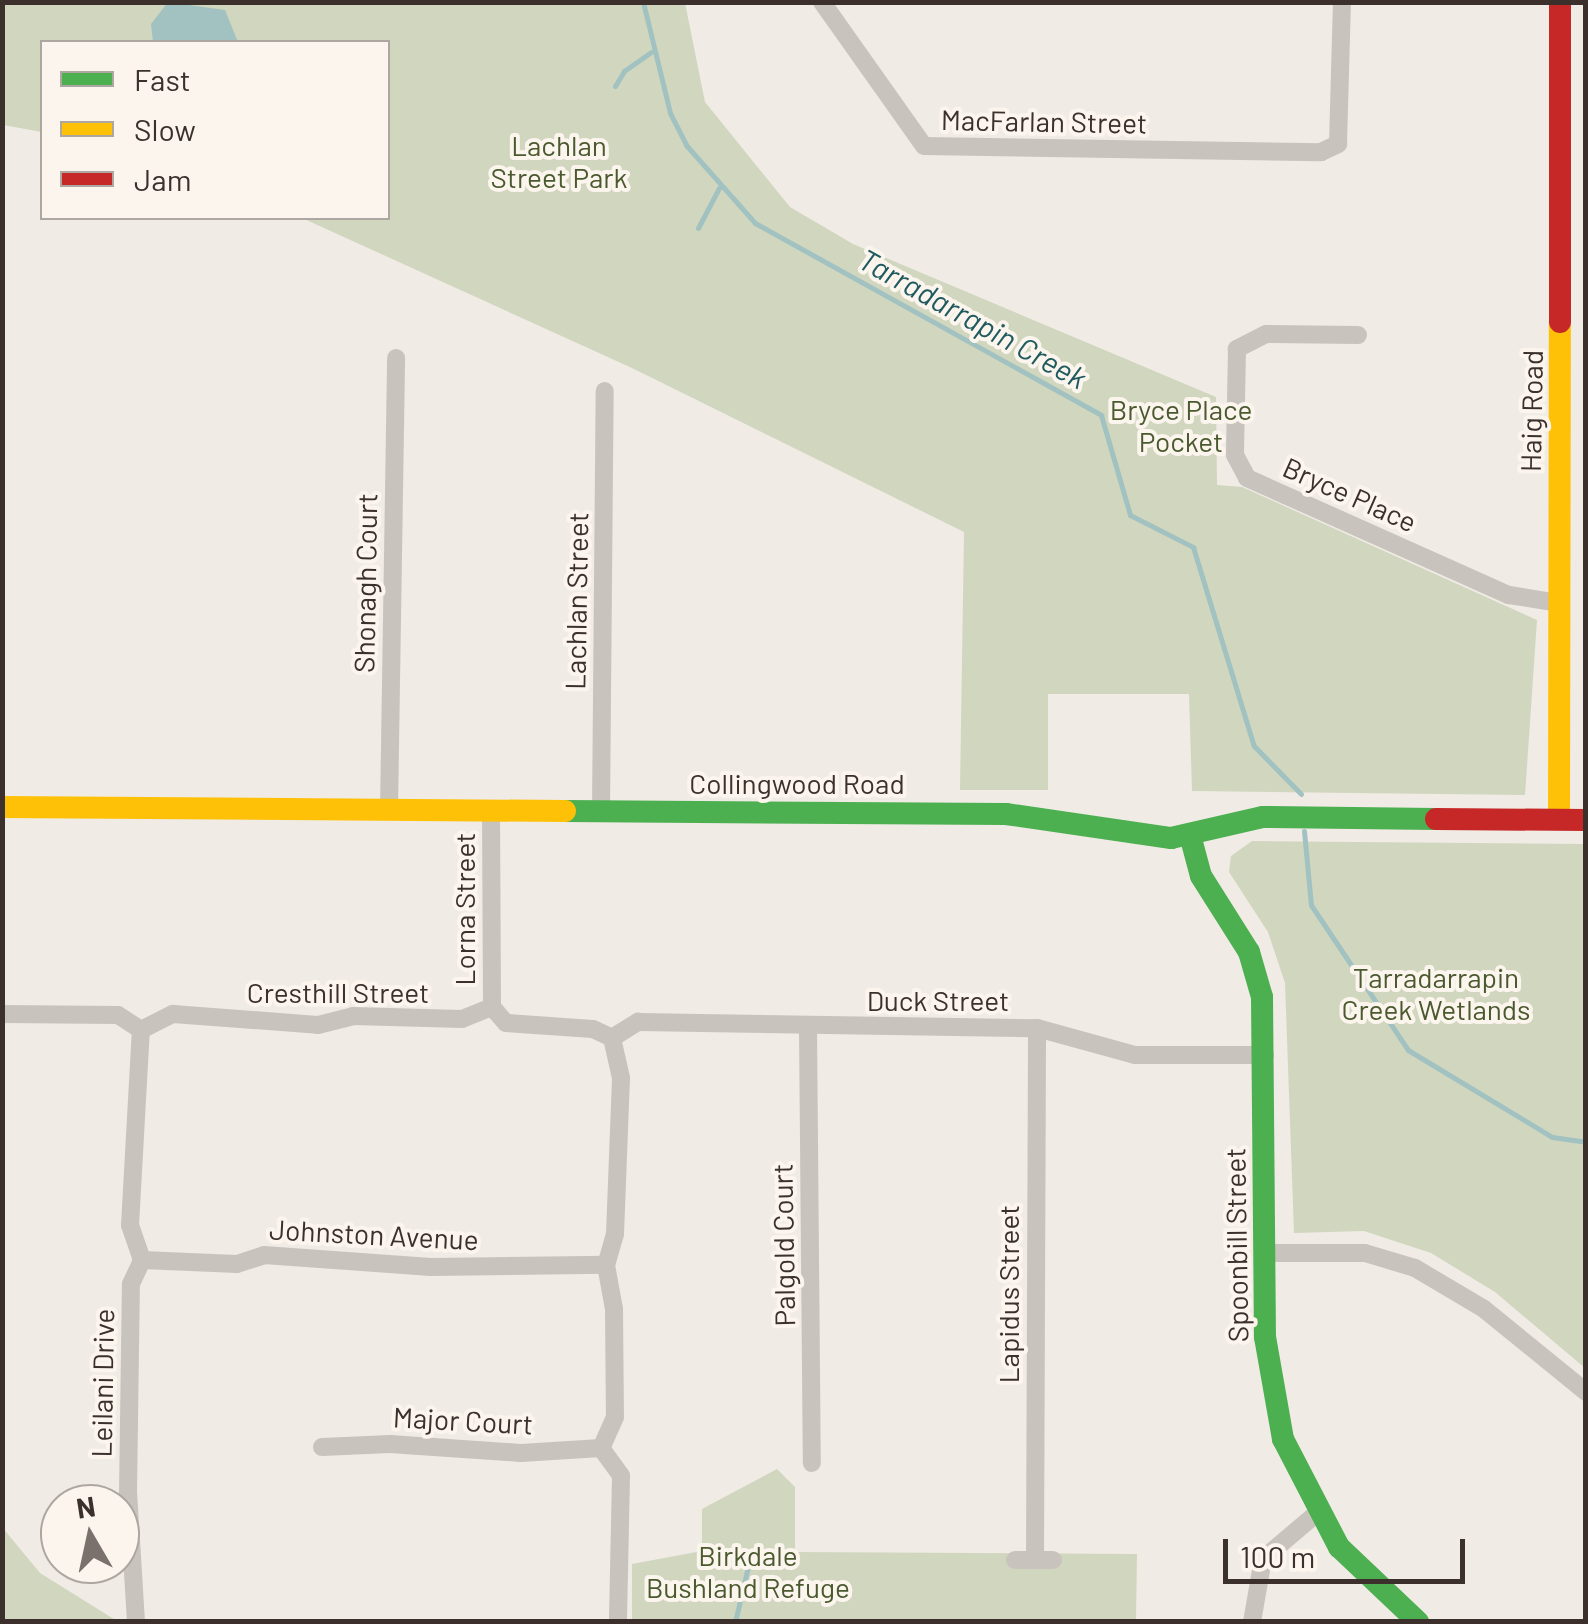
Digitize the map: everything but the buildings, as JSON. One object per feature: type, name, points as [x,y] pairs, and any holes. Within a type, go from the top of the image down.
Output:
[{"type":"street","name":"MacFarlan Street","points":[[822,2],[924,146],[1322,152],[1338,144],[1342,2]]},
{"type":"street","name":"Haig Road","points":[[1559,820],[1559,603],[1574,284],[1560,2]]},
{"type":"street","name":"Bryce Place","points":[[1358,335],[1266,334],[1237,349],[1235,455],[1247,478],[1509,596],[1559,603]]},
{"type":"street","name":"Shonagh Court","points":[[389,810],[396,358]]},
{"type":"street","name":"Lachlan Street","points":[[601,811],[605,391]]},
{"type":"street","name":"Collingwood Road","points":[[2,806],[1022,814],[1150,838],[1190,835],[1263,817],[1586,820]]},
{"type":"street","name":"Lorna Street","points":[[491,810],[492,1008]]},
{"type":"street","name":"Spoonbill Street","points":[[1190,835],[1201,876],[1248,952],[1262,997],[1264,1253],[1273,1399],[1282,1440],[1317,1513],[1376,1588],[1418,1622]]},
{"type":"street","name":"Cresthill Street","points":[[142,1030],[173,1014],[318,1025],[353,1016],[462,1019],[492,1008]]},
{"type":"street","points":[[492,1008],[506,1023],[592,1030],[612,1038],[621,1078],[615,1234],[606,1265],[614,1309],[615,1417],[602,1448],[621,1476],[618,1622]]},
{"type":"street","points":[[2,1014],[118,1015],[142,1030]]},
{"type":"street","name":"Duck Street","points":[[612,1038],[638,1022],[1037,1028],[1136,1055],[1265,1055]]},
{"type":"street","name":"Palgold Court","points":[[808,1027],[812,1463]]},
{"type":"street","name":"Lapidus Street","points":[[1014,1560],[1044,1560],[1037,1028]]},
{"type":"street","name":"Leilani Drive","points":[[136,1622],[128,1493],[131,1284],[142,1260],[130,1225],[142,1030]]},
{"type":"street","points":[[1264,1253],[1365,1253],[1415,1268],[1484,1309],[1586,1392]]},
{"type":"street","name":"Johnston Avenue","points":[[142,1260],[236,1264],[264,1254],[431,1268],[606,1265]]},
{"type":"street","name":"Major Court","points":[[322,1447],[602,1448]]},
{"type":"street","points":[[1252,1622],[1263,1559],[1317,1513]]},
{"type":"green space","name":"Lachlan Street Park","points":[[2,3],[685,3],[705,102],[790,207],[853,244],[1216,397],[1217,485],[1242,487],[1537,620],[1525,795],[1192,791],[1189,694],[1048,694],[1048,790],[960,790],[964,532],[632,368],[306,220],[390,220],[390,40],[40,40],[40,132],[3,125]]},
{"type":"green space","name":"Tarradarrapin Creek Wetlands","points":[[1252,841],[1585,844],[1585,1368],[1495,1292],[1431,1253],[1364,1231],[1294,1233],[1285,983],[1268,932],[1229,872],[1231,856]]},
{"type":"green space","name":"Birkdale Bushland Refuge","points":[[777,1469],[795,1487],[795,1552],[1137,1554],[1136,1621],[632,1621],[632,1564],[702,1551],[702,1509]]},
{"type":"green space","points":[[2,1527],[40,1573],[40,1584],[58,1584],[117,1621],[3,1621]]},
{"type":"water","points":[[168,2],[225,10],[237,40],[153,40],[151,24]]},
{"type":"waterway","name":"Tarradarrapin Creek","points":[[643,2],[670,113],[686,145],[755,223],[1101,415],[1130,515],[1193,547],[1254,746],[1301,794]]},
{"type":"waterway","points":[[615,86],[624,71],[651,52]]},
{"type":"waterway","points":[[698,228],[719,188]]},
{"type":"waterway","name":"Tarradarrapin Creek","points":[[1304,831],[1311,905],[1408,1050],[1552,1137],[1586,1142]]},
{"type":"waterway","points":[[735,1622],[751,1554]]},
{"type":"traffic: fast","points":[[565,811],[1006,814],[1171,838],[1263,817],[1436,819]]},
{"type":"traffic: fast","points":[[1190,835],[1201,876],[1249,952],[1262,997],[1265,1337],[1283,1439],[1339,1547],[1418,1622]]},
{"type":"traffic: slow","points":[[1559,819],[1560,322]]},
{"type":"traffic: slow","points":[[2,807],[565,811]]},
{"type":"traffic: jam","points":[[1560,2],[1560,322]]},
{"type":"traffic: jam","points":[[1436,819],[1586,820]]},
{"type":"park label","name":"Bryce Place Pocket","points":[[1181,425]]}]
